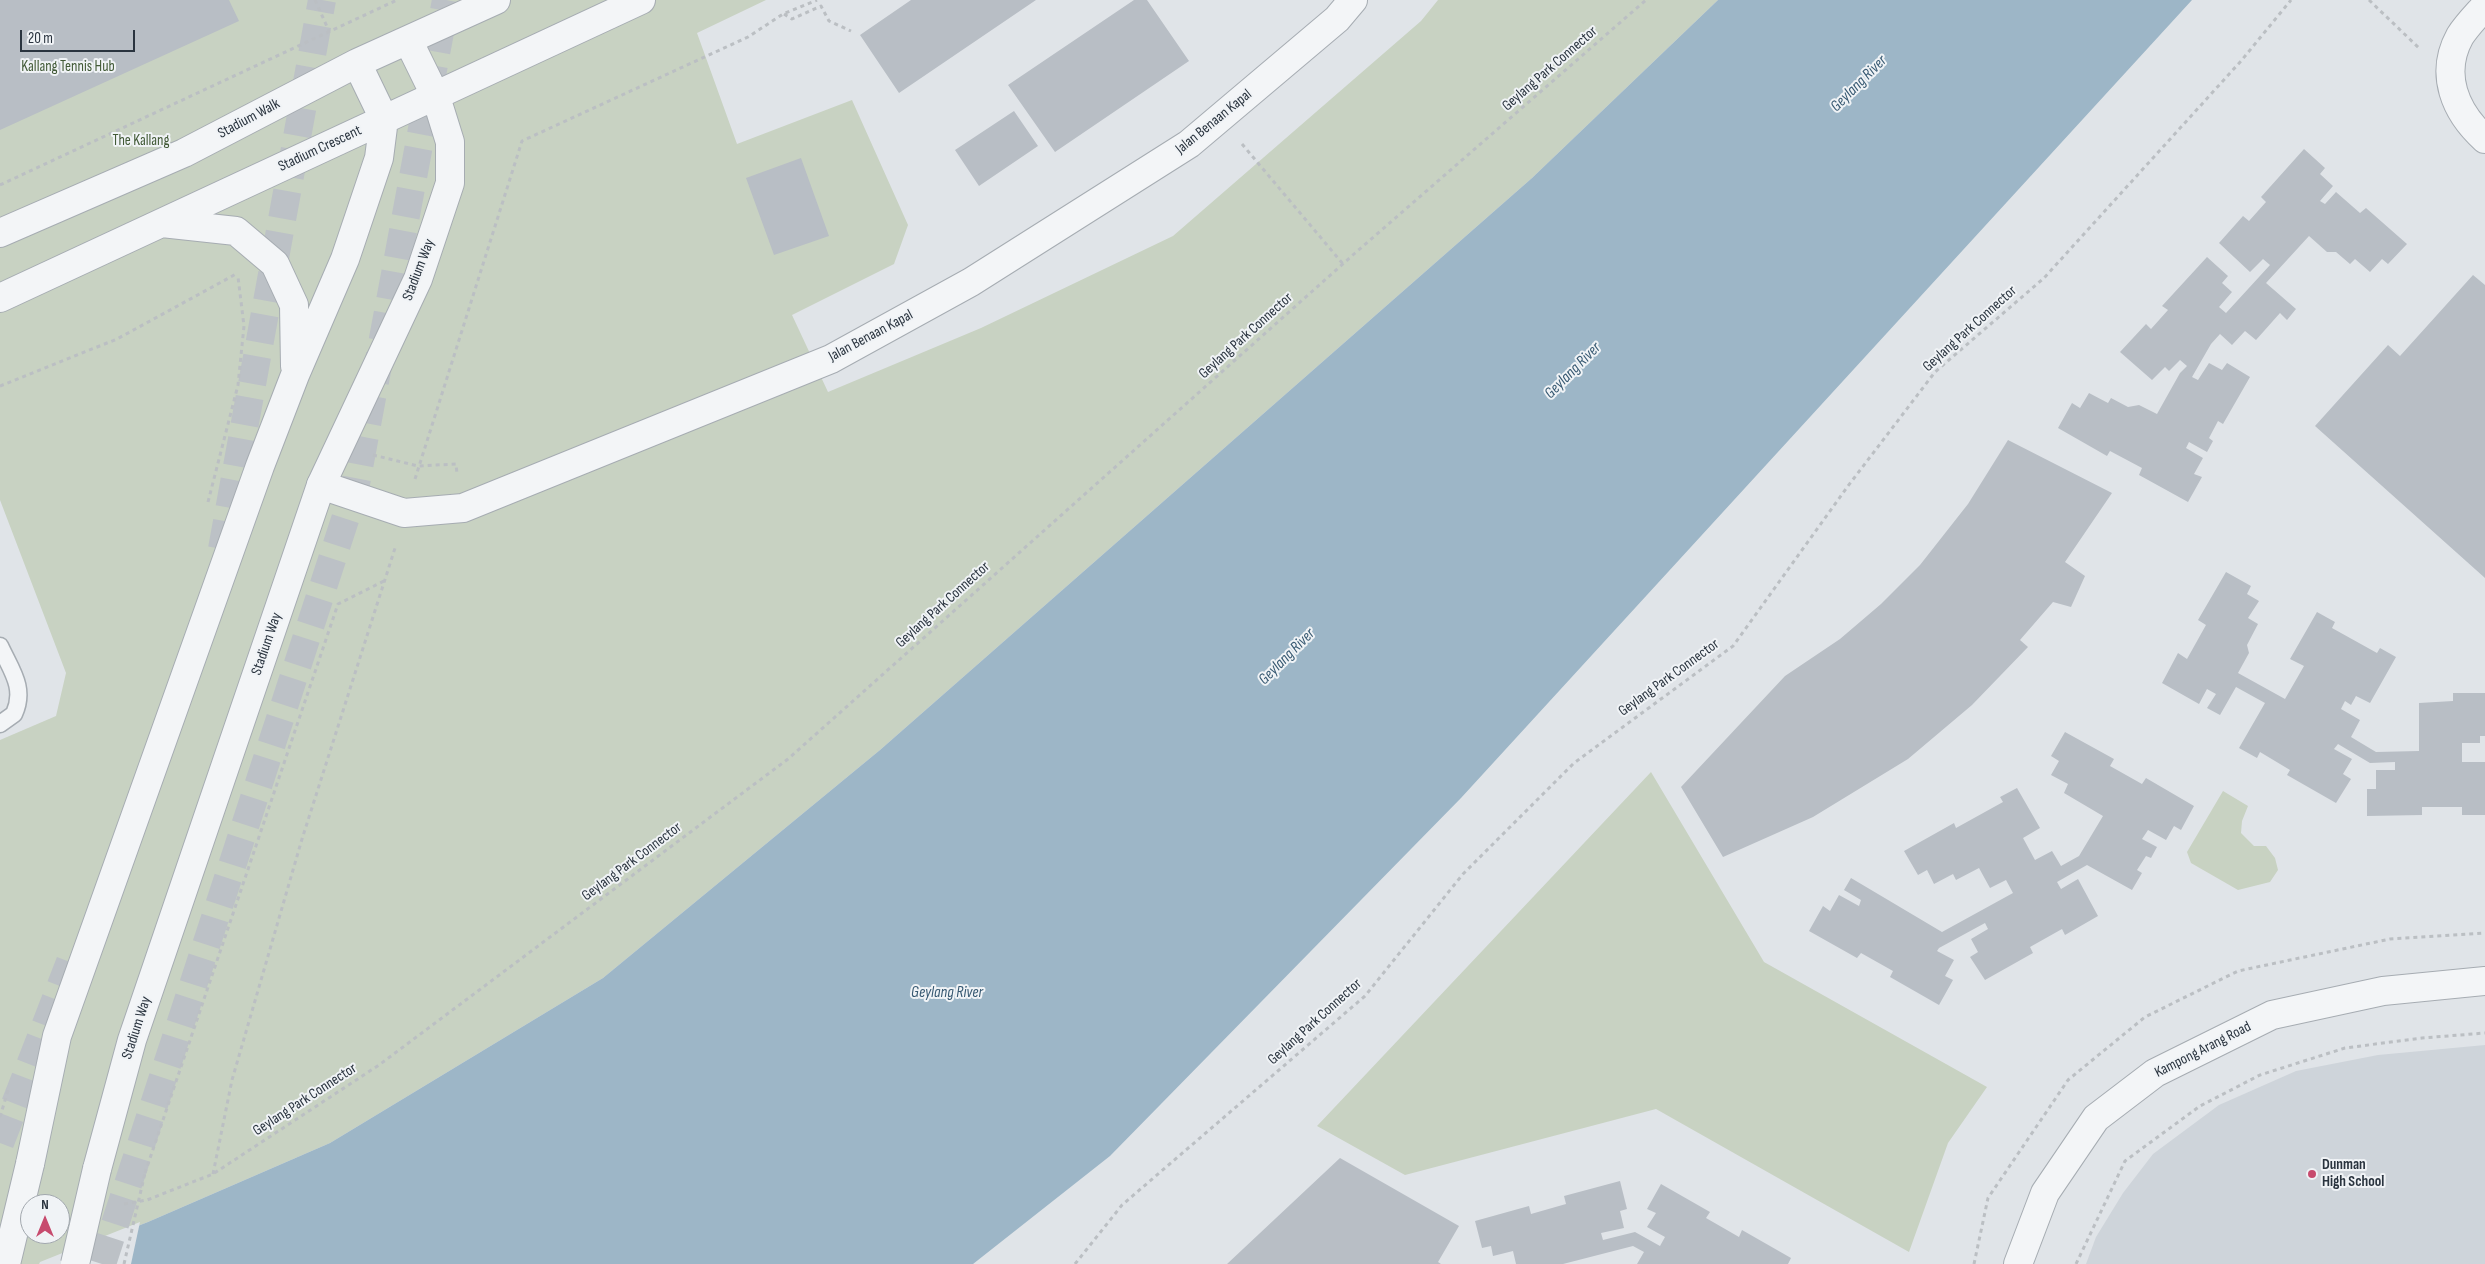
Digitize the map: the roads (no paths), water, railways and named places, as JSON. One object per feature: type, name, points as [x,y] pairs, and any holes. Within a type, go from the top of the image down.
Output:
[{"type":"street","name":"Stadium Walk","points":[[0,233],[184,153],[357,63],[496,0]]},
{"type":"street","name":"Stadium Crescent","points":[[0,298],[641,0]]},
{"type":"street","name":"Jalan Benaan Kapal","points":[[321,485],[404,513],[463,508],[831,359],[971,282],[1189,144],[1337,19],[1353,0]]},
{"type":"street","points":[[2485,6],[2461,35],[2452,54],[2449,76],[2458,104],[2473,128],[2485,139]]},
{"type":"street","name":"Stadium Way","points":[[75,1264],[97,1169],[132,1040],[321,485],[418,279],[450,183],[450,142],[436,96],[408,40]]},
{"type":"street","points":[[6,1264],[30,1164],[57,1036],[260,466],[295,375],[345,259],[378,158],[384,120],[357,63]]},
{"type":"street","points":[[162,223],[236,231],[275,264],[294,305],[295,375]]},
{"type":"street","name":"Kampong Arang Road","points":[[2018,1264],[2045,1193],[2096,1118],[2155,1073],[2272,1015],[2383,991],[2485,981]]},
{"type":"lane","points":[[0,646],[18,683],[20,694],[14,714],[0,724]]},
{"type":"water","name":"Geylang River","points":[[1718,0],[2192,0],[1461,798],[1110,1156],[973,1264],[41,1264],[148,1222],[330,1143],[603,978],[880,750],[1532,178]]},
{"type":"tunnel","points":[[222,549],[322,0]]},
{"type":"tunnel","points":[[102,1264],[355,489],[446,0]]},
{"type":"tunnel","points":[[0,1143],[70,962]]},
{"type":"place","name":"Dunman High School","points":[[2312,1174]]},
{"type":"park label","name":"Kallang Tennis Hub","points":[[68,67]]},
{"type":"park label","name":"The Kallang","points":[[141,141]]}]
